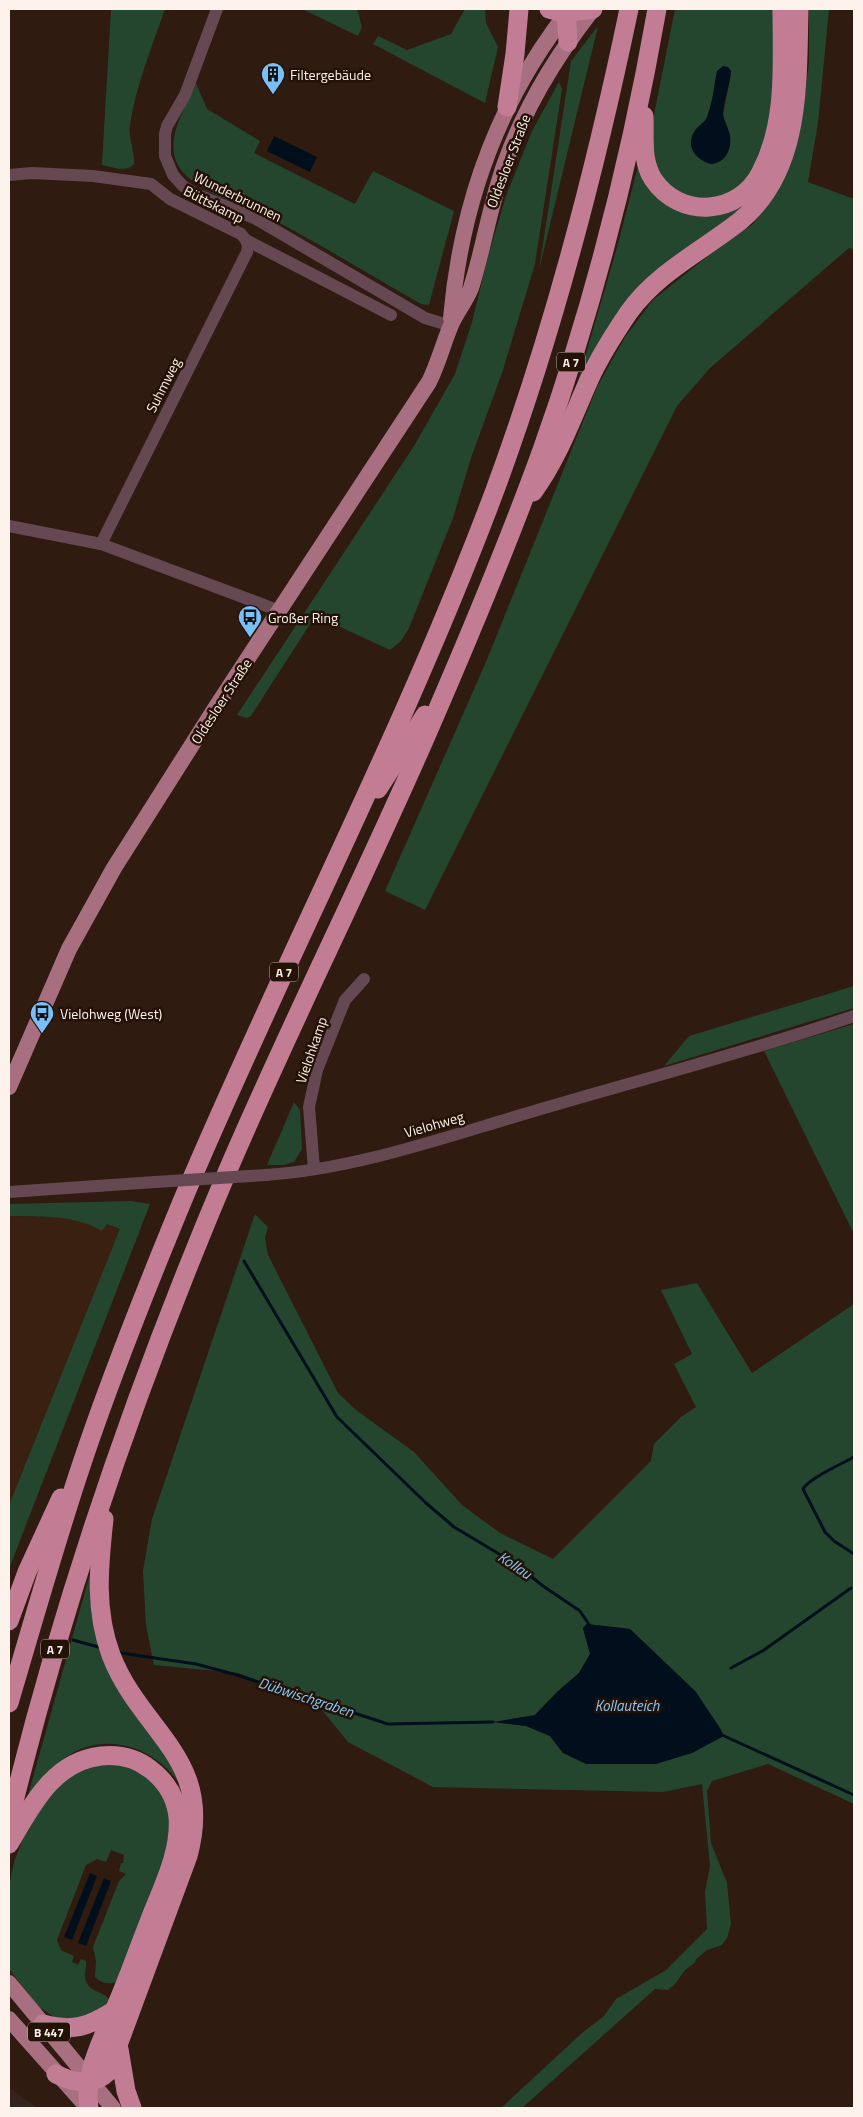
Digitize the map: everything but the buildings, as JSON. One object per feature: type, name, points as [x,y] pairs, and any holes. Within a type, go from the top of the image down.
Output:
[{"type":"highway","points":[[507,106],[515,54],[519,9]]},
{"type":"highway","points":[[568,42],[563,10],[593,9]]},
{"type":"highway","name":"A 7","points":[[9,1703],[42,1587],[84,1458],[134,1321],[185,1195],[429,652],[494,491],[522,414],[561,292],[602,137],[629,9]]},
{"type":"highway","name":"A 7","points":[[9,1822],[58,1639],[108,1479],[180,1287],[230,1166],[372,857],[457,663],[519,511],[556,408],[591,296],[615,210],[643,87],[657,9]]},
{"type":"highway","points":[[643,87],[645,157],[652,178],[670,197],[696,208],[714,208],[735,201],[745,194],[761,174],[770,154],[776,131],[782,84],[782,9]]},
{"type":"highway","points":[[519,511],[548,471],[603,353],[633,306],[669,272],[740,221],[753,209],[770,186],[785,152],[796,105],[799,9]]},
{"type":"highway","name":"A 7","points":[[372,857],[429,652]]},
{"type":"highway","name":"A 7","points":[[342,847],[457,663]]},
{"type":"highway","points":[[9,1621],[27,1572],[59,1501],[84,1458]]},
{"type":"highway","points":[[56,2074],[69,2080],[89,2081],[101,2078],[108,2072],[188,1856],[193,1836],[194,1813],[189,1782],[180,1760],[124,1681],[104,1634],[98,1602],[98,1579],[108,1479]]},
{"type":"highway","points":[[9,1844],[48,1785],[63,1770],[78,1761],[104,1756],[129,1758],[144,1765],[165,1783],[176,1809],[178,1828],[176,1846],[167,1876],[115,2010],[94,2058],[87,2094],[89,2108]]},
{"type":"highway","points":[[43,2024],[70,2029],[84,2026],[115,2010]]},
{"type":"highway","points":[[119,2043],[122,2072],[132,2108]]},
{"type":"main road","name":"Oldesloer Straße","points":[[9,1087],[86,915],[114,868],[214,710],[429,382],[450,326],[470,290],[490,209],[505,162],[520,125],[546,76],[568,42],[593,9]]},
{"type":"main road","name":"Oldesloer Straße","points":[[450,326],[454,284],[468,210],[482,165],[507,106],[563,10]]},
{"type":"main road","name":"B 447","points":[[9,1983],[113,2108]]},
{"type":"main road","name":"B 447","points":[[9,2019],[56,2074],[89,2108]]},
{"type":"street","name":"Wunderbrunnen","points":[[216,9],[185,95],[169,121],[165,134],[165,156],[174,175],[183,186],[194,193],[256,219],[425,318],[450,326]]},
{"type":"street","name":"Büttskamp","points":[[9,175],[32,173],[93,176],[151,184],[170,199],[241,234],[246,240],[391,315]]},
{"type":"street","name":"Suhmweg","points":[[101,544],[247,252],[246,240]]},
{"type":"street","points":[[9,526],[101,544],[280,611]]},
{"type":"street","name":"Vielohkamp","points":[[314,1170],[309,1107],[317,1070],[345,1000],[364,979]]},
{"type":"street","name":"Vielohweg","points":[[9,1192],[266,1175],[314,1170],[375,1156],[674,1072],[854,1016]]},
{"type":"shaded area","points":[[9,1216],[52,1217],[87,1222],[102,1231],[107,1224],[121,1229],[9,1505]]},
{"type":"shaded area","points":[[9,2087],[38,2108],[9,2108]]},
{"type":"green space","points":[[111,9],[165,9],[136,95],[130,125],[134,164],[123,169],[102,165]]},
{"type":"green space","points":[[302,9],[357,9],[362,27],[358,36]]},
{"type":"green space","points":[[465,9],[485,9],[486,23],[498,47],[485,103],[373,44],[378,36],[407,50],[451,34]]},
{"type":"green space","points":[[675,9],[777,9],[773,121],[752,177],[727,198],[689,200],[657,176],[651,130]],"holes":[[[731,74],[723,115],[729,132],[730,143],[706,163],[696,156],[691,147],[696,129],[704,123]]]},
{"type":"green space","points":[[809,9],[829,9],[818,123],[808,182],[854,199],[854,249],[849,248],[710,368],[677,406],[425,910],[385,891],[486,662],[597,387],[625,337],[653,300],[709,255],[753,224],[781,183],[798,139],[804,103],[809,62]]},
{"type":"green space","points":[[598,26],[539,270],[571,61]]},
{"type":"green space","points":[[559,82],[562,89],[535,264],[502,373],[471,458],[453,518],[409,628],[401,641],[390,650],[321,618],[312,621],[251,716],[247,718],[237,715],[414,446],[455,374],[472,322],[489,253],[506,196],[532,131]]},
{"type":"green space","points":[[196,83],[207,109],[260,141],[254,153],[355,204],[373,171],[454,211],[429,305],[421,304],[276,221],[208,191],[185,175],[174,155],[173,145],[178,123]]},
{"type":"green space","points":[[638,166],[657,195],[747,204],[686,250],[578,381],[618,244]]},
{"type":"green space","points":[[854,986],[854,1008],[664,1066],[689,1036]]},
{"type":"green space","points":[[854,1024],[854,1234],[764,1051]]},
{"type":"green space","points":[[294,1102],[300,1110],[302,1149],[294,1162],[284,1165],[267,1165]]},
{"type":"green space","points":[[131,1201],[150,1204],[9,1569],[9,1505],[120,1229],[107,1224],[102,1231],[68,1219],[9,1216],[9,1204]]},
{"type":"green space","points":[[255,1214],[268,1227],[265,1238],[268,1255],[338,1393],[356,1410],[414,1452],[462,1505],[500,1533],[553,1559],[651,1461],[654,1444],[681,1417],[696,1407],[674,1364],[692,1354],[661,1290],[697,1283],[752,1373],[854,1304],[854,1804],[768,1764],[712,1781],[707,1791],[711,1843],[727,1883],[731,1924],[727,1938],[722,1945],[707,1950],[696,1959],[695,1963],[685,1970],[668,1990],[655,1989],[522,2108],[501,2108],[582,2033],[604,2016],[616,1999],[666,1970],[707,1929],[705,1892],[710,1866],[702,1784],[663,1792],[433,1787],[348,1742],[317,1704],[238,1673],[154,1665],[146,1625],[143,1571],[152,1519]],"holes":[[[587,1624],[630,1629],[696,1692],[563,1753],[550,1736],[526,1726],[495,1722],[535,1715],[579,1673],[590,1654],[583,1628]]]},
{"type":"green space","points":[[92,1567],[93,1603],[166,1747],[179,1783],[168,1770],[142,1751],[127,1746],[95,1745],[80,1750],[59,1763],[43,1780],[25,1806]]},
{"type":"green space","points":[[108,1763],[129,1767],[147,1777],[159,1790],[168,1808],[170,1824],[168,1849],[119,1981],[112,1983],[103,1982],[95,1977],[96,1961],[93,1947],[119,1881],[126,1874],[119,1871],[124,1855],[111,1850],[106,1862],[97,1859],[86,1865],[57,1940],[61,1950],[74,1956],[72,1962],[78,1965],[81,1959],[86,1961],[85,1976],[88,1985],[105,1995],[110,2001],[95,2016],[62,2020],[38,2006],[9,1969],[9,1885],[15,1859],[27,1828],[58,1783],[87,1768]]},
{"type":"water","points":[[723,66],[728,67],[731,71],[723,113],[729,133],[730,146],[724,158],[711,164],[697,156],[691,143],[694,132],[707,117],[717,71]]},
{"type":"water","points":[[274,136],[317,157],[310,172],[267,151]]},
{"type":"water","name":"Kollauteich","points":[[587,1624],[630,1629],[696,1692],[724,1736],[692,1753],[656,1764],[586,1764],[563,1753],[550,1736],[526,1726],[493,1722],[535,1715],[579,1673],[590,1654],[583,1628]]},
{"type":"water","points":[[90,1873],[97,1876],[72,1940],[64,1937]]},
{"type":"water","points":[[104,1878],[111,1881],[86,1946],[78,1943]]},
{"type":"waterway","name":"Kollau","points":[[244,1261],[337,1417],[426,1503],[454,1527],[516,1564],[543,1586],[580,1611],[590,1626]]},
{"type":"waterway","points":[[854,1457],[812,1480],[803,1489],[825,1532],[834,1541],[854,1554]]},
{"type":"waterway","points":[[731,1668],[764,1650],[851,1588]]},
{"type":"waterway","name":"Dübwischgraben","points":[[73,1640],[102,1648]]},
{"type":"waterway","name":"Dübwischgraben","points":[[121,1653],[196,1664],[237,1675],[388,1724],[493,1722]]},
{"type":"waterway","name":"Kollau","points":[[722,1735],[854,1795]]},
{"type":"place","name":"Filtergebäude","points":[[273,95]]},
{"type":"place","name":"Großer Ring","points":[[250,638]]},
{"type":"place","name":"Vielohweg (West)","points":[[42,1034]]}]
